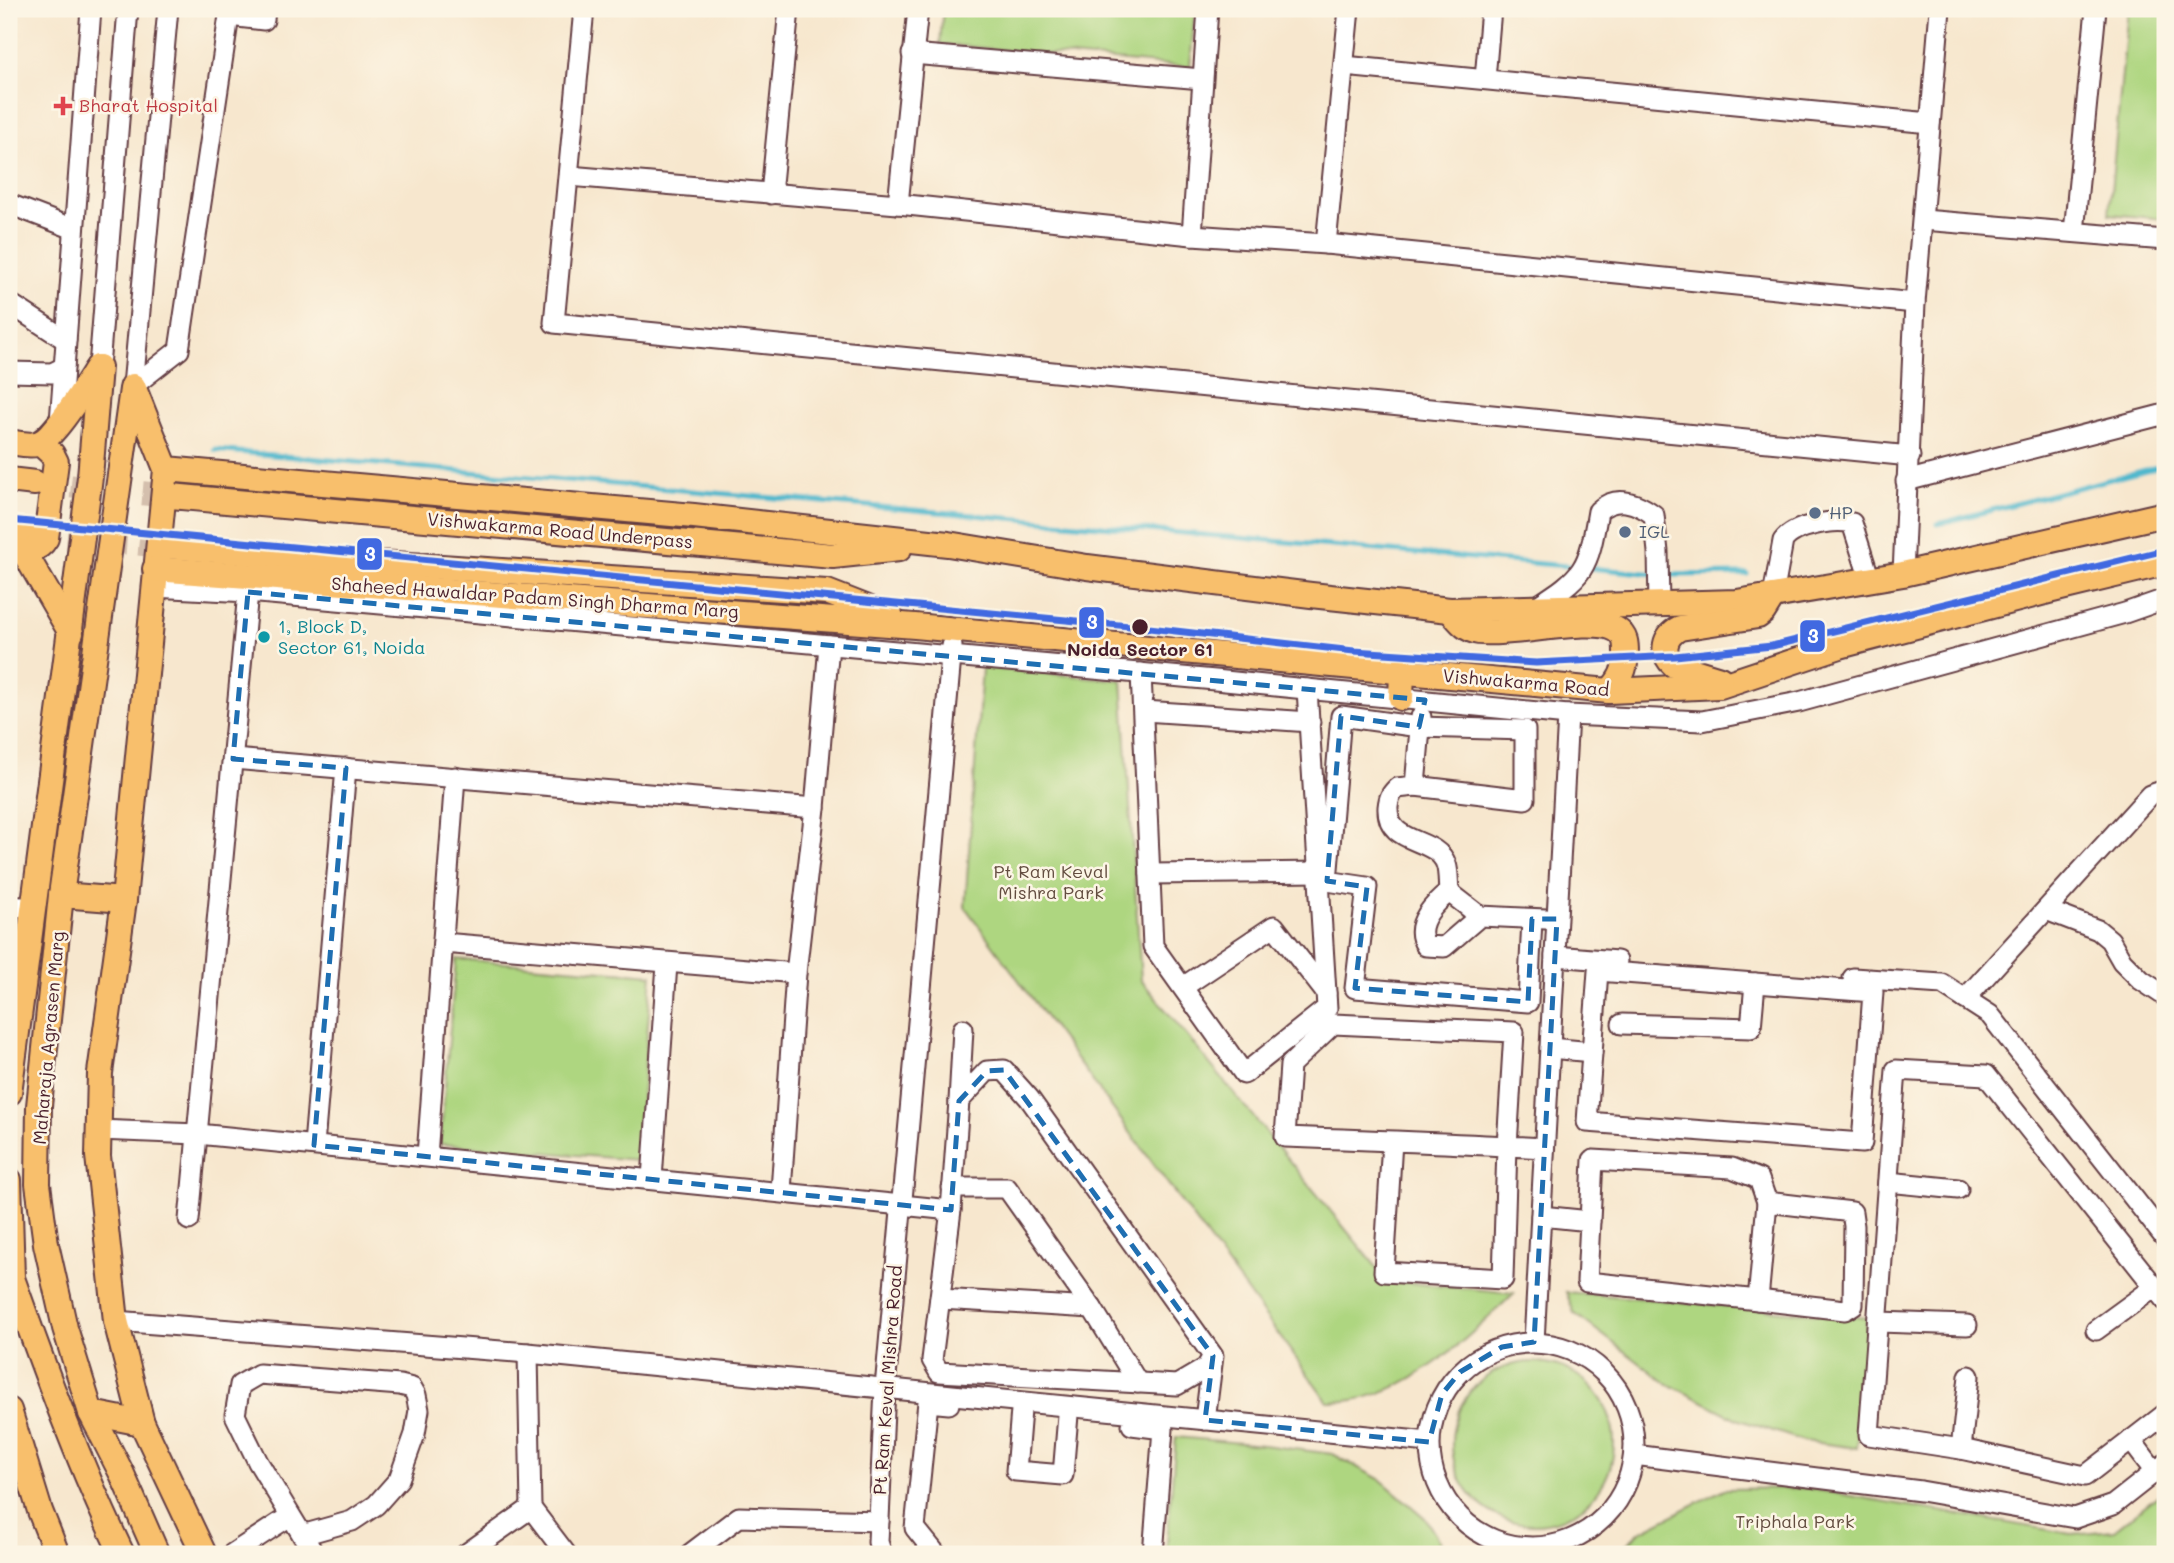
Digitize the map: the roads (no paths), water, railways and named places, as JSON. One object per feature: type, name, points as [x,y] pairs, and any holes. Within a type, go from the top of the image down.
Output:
[{"type":"main road","points":[[40,443],[60,422],[99,367]]},
{"type":"main road","name":"Maharaja Agrasen Marg","points":[[9,1093],[71,633],[90,478],[99,367]]},
{"type":"main road","points":[[133,386],[166,469],[124,900],[100,1073],[99,1170],[116,1321],[142,1423],[204,1554]]},
{"type":"main road","name":"Maharaja Agrasen Marg","points":[[133,386],[61,895],[39,1107],[38,1184],[46,1244],[62,1316],[91,1412],[157,1554]]},
{"type":"main road","points":[[9,443],[40,443],[52,454],[55,462],[46,538],[40,546],[18,542]]},
{"type":"main road","points":[[166,469],[694,516],[948,544],[1087,567],[1311,596],[1450,610],[1737,602],[1903,574],[2165,514]]},
{"type":"main road","points":[[9,480],[35,483]]},
{"type":"main road","name":"Vishwakarma Road Underpass","points":[[171,496],[833,556],[948,544]]},
{"type":"main road","points":[[18,542],[71,633]]},
{"type":"main road","points":[[166,546],[350,561],[827,592],[915,626]]},
{"type":"main road","name":"Vishwakarma Road","points":[[915,626],[1609,691],[1726,684],[1840,646],[2165,563]]},
{"type":"main road","name":"Shaheed Hawaldar Padam Singh Dharma Marg","points":[[154,578],[915,626]]},
{"type":"main road","points":[[1726,684],[1719,677],[1674,665],[1668,660],[1665,651],[1667,640],[1680,628],[1758,616],[1773,596]]},
{"type":"main road","points":[[75,599],[103,602]]},
{"type":"main road","points":[[1450,610],[1466,628],[1477,632],[1504,633],[1597,624],[1619,631],[1626,640],[1626,659],[1617,685],[1609,691]]},
{"type":"main road","points":[[1402,672],[1413,699]]},
{"type":"main road","points":[[61,895],[124,900]]},
{"type":"main road","points":[[9,1180],[10,1283],[90,1486],[122,1554]]},
{"type":"main road","points":[[9,1410],[40,1511],[57,1554]]},
{"type":"main road","points":[[91,1412],[142,1423]]},
{"type":"street","points":[[60,422],[91,9]]},
{"type":"street","points":[[99,367],[128,9]]},
{"type":"street","points":[[133,386],[168,9]]},
{"type":"street","points":[[133,386],[178,349],[229,12],[264,20],[265,9]]},
{"type":"street","points":[[583,9],[554,323],[1910,456]]},
{"type":"street","points":[[771,194],[789,9]]},
{"type":"street","points":[[898,204],[918,9]]},
{"type":"street","points":[[1192,235],[1208,9]]},
{"type":"street","points":[[1326,244],[1349,9]]},
{"type":"street","points":[[1485,79],[1492,9]]},
{"type":"street","points":[[1903,574],[1915,303],[1940,9]]},
{"type":"street","points":[[2074,232],[2096,9]]},
{"type":"street","points":[[912,54],[1202,79]]},
{"type":"street","points":[[1344,66],[1930,123]]},
{"type":"street","points":[[569,176],[898,204],[1192,235],[1326,244],[1915,303]]},
{"type":"street","points":[[9,204],[74,229]]},
{"type":"street","points":[[1923,220],[2165,240]]},
{"type":"street","points":[[9,303],[66,340]]},
{"type":"street","points":[[9,372],[52,373],[64,367]]},
{"type":"street","points":[[1906,481],[2165,414]]},
{"type":"street","points":[[1533,608],[1564,589],[1584,568],[1593,544],[1598,511],[1613,502],[1639,505],[1654,515],[1659,604]]},
{"type":"street","points":[[1773,596],[1783,541],[1800,528],[1852,523],[1870,580]]},
{"type":"street","points":[[154,578],[248,592],[951,656],[1310,722]]},
{"type":"street","points":[[189,1220],[248,592]]},
{"type":"street","points":[[1142,692],[1307,689],[1568,715],[1702,721],[1799,702],[2125,613],[2165,599]]},
{"type":"street","name":"Pt Ram Keval Mishra Road","points":[[882,1554],[878,1542],[885,1388],[955,630]]},
{"type":"street","points":[[781,1191],[796,973],[830,645]]},
{"type":"street","points":[[1142,692],[1153,946],[1244,1074],[1327,1007],[1307,689]]},
{"type":"street","points":[[1413,699],[1419,727],[1415,786]]},
{"type":"street","points":[[1534,1342],[1568,715]]},
{"type":"street","points":[[1532,919],[1528,1003],[1355,988],[1367,887],[1327,881],[1341,716],[1419,727],[1525,730],[1525,799],[1415,786],[1397,788],[1389,796],[1388,817],[1397,831],[1434,849],[1446,863],[1450,892],[1480,916],[1557,919]]},
{"type":"street","points":[[233,759],[815,808]]},
{"type":"street","points":[[314,1145],[346,768]]},
{"type":"street","points":[[427,1156],[455,777]]},
{"type":"street","points":[[1965,999],[2150,794],[2165,790]]},
{"type":"street","points":[[1150,874],[1319,872]]},
{"type":"street","points":[[1450,892],[1434,905],[1423,922],[1422,935],[1426,946],[1444,947],[1480,916]]},
{"type":"street","points":[[9,906],[34,908]]},
{"type":"street","points":[[2046,910],[2098,930],[2110,940],[2122,961],[2141,980],[2165,996]]},
{"type":"street","points":[[1183,987],[1274,926],[1326,993]]},
{"type":"street","points":[[443,943],[796,973]]},
{"type":"street","points":[[1555,956],[1942,984],[1990,1015],[2165,1238]]},
{"type":"street","points":[[652,1179],[667,964]]},
{"type":"street","points":[[1598,971],[1755,983],[1873,992],[1861,1143],[1587,1122],[1598,971]]},
{"type":"street","points":[[1622,1024],[1751,1028],[1755,983]]},
{"type":"street","points":[[1392,1141],[1384,1272],[1503,1279],[1507,1146],[1514,1032],[1333,1024],[1290,1065],[1285,1137],[1392,1141],[1507,1146],[1544,1148]]},
{"type":"street","points":[[963,1029],[951,1210],[932,1360],[939,1372],[1177,1385],[1206,1368],[1213,1356]]},
{"type":"street","points":[[1550,1048],[1592,1052]]},
{"type":"street","points":[[959,1101],[987,1070],[1004,1070],[1029,1098],[1213,1356],[1205,1420]]},
{"type":"street","points":[[2096,1330],[2160,1293],[1986,1074],[1896,1070],[1869,1434],[1961,1449],[2085,1476],[2165,1414]]},
{"type":"street","points":[[98,1130],[198,1134],[781,1191],[901,1198],[951,1210]]},
{"type":"street","points":[[1758,1300],[1767,1202],[1759,1179],[1732,1168],[1593,1160],[1587,1282],[1845,1310],[1853,1305],[1852,1212],[1767,1202]]},
{"type":"street","points":[[1888,1182],[1958,1189]]},
{"type":"street","points":[[953,1188],[1007,1188],[1093,1308],[1138,1383]]},
{"type":"street","points":[[1541,1216],[1590,1221]]},
{"type":"street","points":[[940,1299],[1093,1308]]},
{"type":"street","points":[[116,1321],[528,1353],[885,1388],[1045,1408],[1205,1420],[1429,1442]]},
{"type":"street","points":[[1879,1322],[1967,1325]]},
{"type":"street","points":[[1534,1342],[1563,1347],[1584,1357],[1603,1371],[1625,1402],[1634,1442],[1634,1455],[1631,1471],[1619,1499],[1595,1527],[1554,1546],[1508,1550],[1469,1528],[1440,1494],[1429,1442],[1432,1420],[1442,1394],[1460,1371],[1480,1356],[1502,1347],[1534,1342]]},
{"type":"street","points":[[528,1353],[531,1508],[566,1554]]},
{"type":"street","points":[[302,1535],[352,1521],[376,1505],[400,1479],[415,1434],[419,1410],[412,1388],[259,1374],[240,1385],[235,1415],[258,1462],[290,1516],[302,1535],[314,1554]]},
{"type":"street","points":[[1961,1449],[1969,1376]]},
{"type":"street","points":[[936,1554],[915,1528],[928,1402],[1021,1410],[1045,1408],[1068,1415],[1163,1429],[1153,1554]]},
{"type":"street","points":[[1021,1410],[1016,1471],[1063,1475],[1068,1415]]},
{"type":"street","points":[[1634,1455],[1922,1491],[2075,1518],[2113,1505],[2160,1468],[2131,1440]]},
{"type":"street","points":[[466,1554],[531,1508]]},
{"type":"street","points":[[232,1554],[290,1516]]},
{"type":"street","points":[[690,1554],[739,1517],[879,1521]]},
{"type":"waterway","points":[[215,450],[1578,567]]},
{"type":"waterway","points":[[1938,524],[2165,465]]},
{"type":"waterway","points":[[1588,568],[1668,575],[1747,574]]},
{"type":"tunnel","points":[[35,483],[171,496]]},
{"type":"tunnel","points":[[31,534],[166,546]]},
{"type":"place","name":"Bharat Hospital","points":[[63,106]]},
{"type":"place","name":"HP","points":[[1815,513]]},
{"type":"place","name":"IGL","points":[[1625,532]]},
{"type":"place","name":"Noida Sector 61","points":[[1140,627]]},
{"type":"place","name":"1, Block D, Sector 61, Noida","points":[[264,637]]},
{"type":"park label","name":"Pt Ram Keval Mishra Park","points":[[1051,882]]},
{"type":"park label","name":"Triphala Park","points":[[1795,1522]]}]
